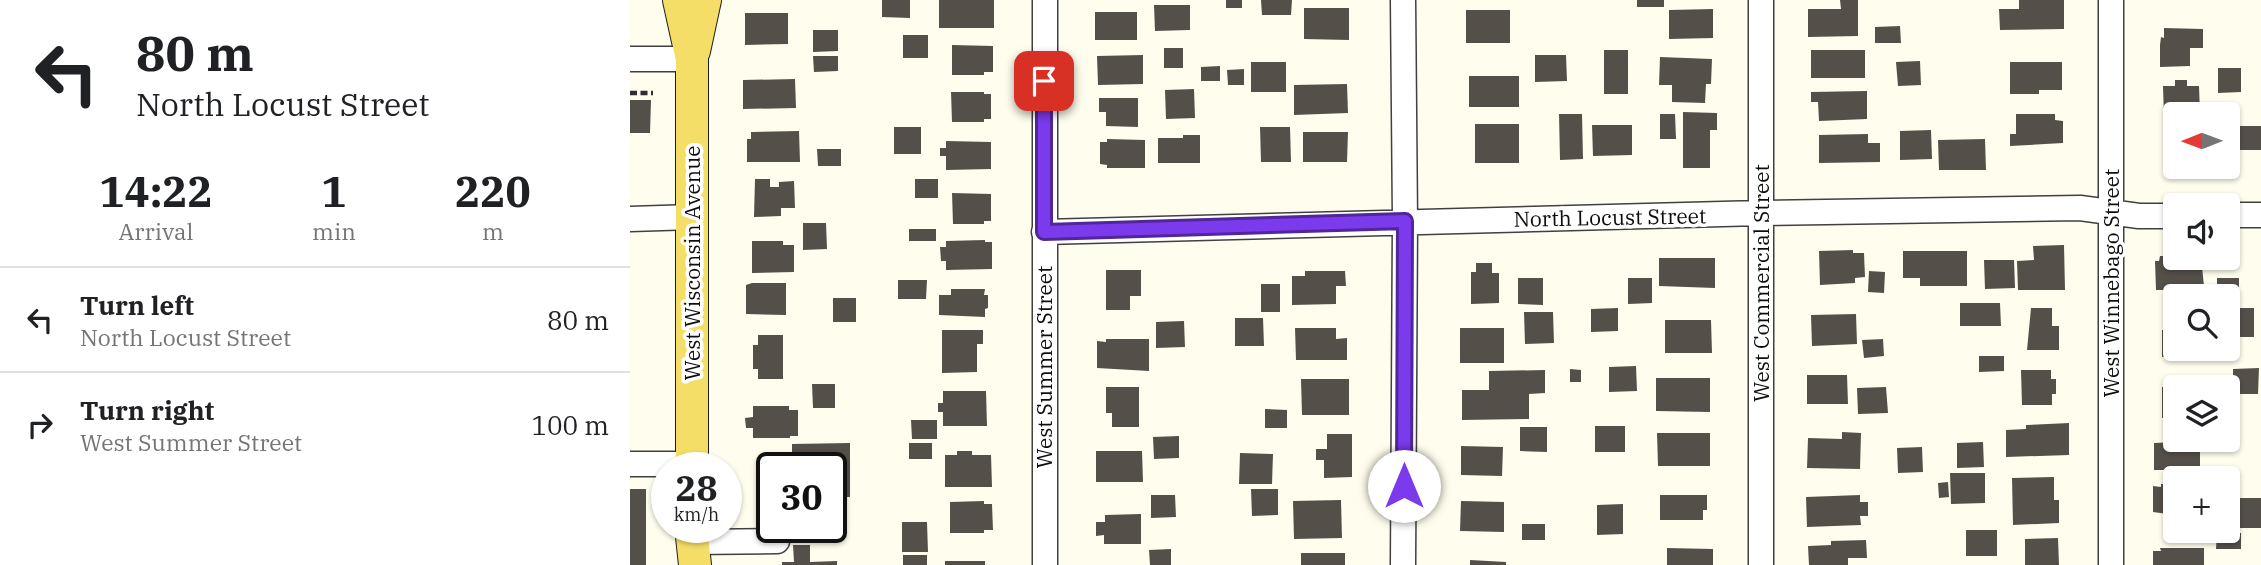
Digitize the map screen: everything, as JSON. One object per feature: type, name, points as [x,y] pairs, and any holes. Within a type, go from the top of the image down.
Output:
[{"type":"main road","name":"West Wisconsin Avenue","points":[[679,0],[692,59],[692,452]]},
{"type":"main road","name":"West Wisconsin Avenue","points":[[692,59],[705,0]]},
{"type":"street","name":"West Summer Street","points":[[1045,0],[1045,565]]},
{"type":"street","points":[[1403,0],[1403,565]]},
{"type":"street","name":"West Commercial Street","points":[[1761,0],[1761,565]]},
{"type":"street","name":"West Winnebago Street","points":[[2111,0],[2111,565]]},
{"type":"street","points":[[630,59],[692,59]]},
{"type":"street","name":"North Locust Street","points":[[1044,232],[1405,221],[2080,208],[2139,216],[2163,216]]},
{"type":"street","points":[[2240,215],[2261,215]]},
{"type":"street","points":[[630,219],[692,217]]},
{"type":"street","points":[[630,464],[651,465]]},
{"type":"street","points":[[691,550],[758,543]]},
{"type":"path","points":[[630,93],[653,93]]},
{"type":"building","points":[[882,0],[910,0],[910,18],[882,17]]},
{"type":"building","points":[[939,0],[994,0],[994,28],[939,28]]},
{"type":"building","points":[[1226,0],[1242,0],[1242,8],[1226,8]]},
{"type":"building","points":[[1261,0],[1292,0],[1291,15],[1262,15]]},
{"type":"building","points":[[1637,0],[1664,0],[1664,7],[1637,7]]},
{"type":"building","points":[[1840,0],[1858,0],[1858,36],[1808,37],[1808,9],[1841,9]]},
{"type":"building","points":[[2019,0],[2064,0],[2064,29],[2000,30],[1999,9],[2019,9]]},
{"type":"building","points":[[1154,5],[1190,5],[1190,30],[1155,31]]},
{"type":"building","points":[[1304,8],[1349,8],[1349,40],[1304,39]]},
{"type":"building","points":[[1713,9],[1713,38],[1669,39],[1669,10]]},
{"type":"building","points":[[1466,10],[1510,10],[1510,43],[1466,43]]},
{"type":"building","points":[[1095,12],[1137,12],[1137,40],[1095,40]]},
{"type":"building","points":[[745,13],[788,13],[788,44],[745,45]]},
{"type":"building","points":[[1900,26],[1901,43],[1875,43],[1875,27]]},
{"type":"building","points":[[2164,28],[2203,29],[2203,48],[2190,48],[2190,66],[2160,67],[2160,45],[2161,37],[2164,38]]},
{"type":"building","points":[[813,30],[838,30],[838,51],[813,52]]},
{"type":"building","points":[[903,35],[928,35],[928,58],[903,58]]},
{"type":"building","points":[[952,45],[993,46],[993,72],[984,72],[984,75],[952,75]]},
{"type":"building","points":[[1164,48],[1183,48],[1183,68],[1164,68]]},
{"type":"building","points":[[1604,50],[1628,50],[1628,94],[1604,94]]},
{"type":"building","points":[[1811,50],[1865,50],[1865,78],[1811,78]]},
{"type":"building","points":[[1143,55],[1143,84],[1098,85],[1097,56]]},
{"type":"building","points":[[1535,55],[1566,55],[1567,81],[1535,82]]},
{"type":"building","points":[[813,56],[838,56],[838,71],[814,72]]},
{"type":"building","points":[[1660,57],[1712,59],[1711,84],[1706,84],[1705,103],[1672,102],[1672,85],[1659,85]]},
{"type":"building","points":[[1920,61],[1921,85],[1898,86],[1896,62]]},
{"type":"building","points":[[1251,62],[1286,62],[1286,92],[1251,92]]},
{"type":"building","points":[[2010,62],[2062,62],[2062,90],[2039,90],[2039,94],[2010,94]]},
{"type":"building","points":[[1220,66],[1220,81],[1201,81],[1201,67]]},
{"type":"building","points":[[2218,68],[2241,68],[2241,92],[2218,93]]},
{"type":"building","points":[[1244,69],[1244,85],[1228,85],[1227,70]]},
{"type":"building","points":[[1469,76],[1519,76],[1519,107],[1469,107]]},
{"type":"building","points":[[795,79],[796,108],[743,109],[743,80]]},
{"type":"building","points":[[2175,80],[2187,80],[2187,86],[2199,86],[2200,102],[2163,102],[2163,86],[2175,86]]},
{"type":"building","points":[[1347,84],[1348,113],[1294,115],[1294,85]]},
{"type":"building","points":[[1194,89],[1195,118],[1166,119],[1165,90]]},
{"type":"building","points":[[1867,91],[1867,119],[1819,121],[1818,102],[1811,102],[1811,92]]},
{"type":"building","points":[[951,92],[991,94],[991,119],[984,119],[984,122],[952,122]]},
{"type":"building","points":[[1099,98],[1138,98],[1138,127],[1106,126],[1106,112],[1099,112]]},
{"type":"building","points":[[630,100],[651,100],[650,133],[630,133]]},
{"type":"building","points":[[1683,112],[1717,113],[1717,130],[1710,130],[1710,168],[1683,168]]},
{"type":"building","points":[[1559,114],[1582,114],[1583,159],[1560,160]]},
{"type":"building","points":[[1660,114],[1675,114],[1676,139],[1660,139]]},
{"type":"building","points":[[2016,114],[2055,114],[2055,120],[2063,121],[2063,143],[2010,146],[2010,134],[2016,134]]},
{"type":"building","points":[[1475,124],[1519,124],[1519,163],[1475,163]]},
{"type":"building","points":[[1592,125],[1632,125],[1632,155],[1593,156]]},
{"type":"building","points":[[2240,126],[2261,126],[2261,150],[2240,150]]},
{"type":"building","points":[[894,127],[921,127],[921,154],[894,154]]},
{"type":"building","points":[[1260,127],[1290,127],[1291,162],[1261,162]]},
{"type":"building","points":[[1931,130],[1932,159],[1900,160],[1900,131]]},
{"type":"building","points":[[799,131],[800,162],[747,162],[747,139],[751,139],[751,132]]},
{"type":"building","points":[[1303,132],[1348,132],[1347,162],[1303,162]]},
{"type":"building","points":[[1868,134],[1868,143],[1880,143],[1880,162],[1819,163],[1819,135]]},
{"type":"building","points":[[1183,135],[1200,135],[1200,163],[1158,163],[1158,138],[1183,138]]},
{"type":"building","points":[[1107,139],[1145,140],[1145,168],[1107,168],[1107,165],[1100,164],[1100,142],[1107,142]]},
{"type":"building","points":[[1985,139],[1986,170],[1939,170],[1938,140]]},
{"type":"building","points":[[946,141],[991,142],[991,169],[946,170],[946,156],[940,156],[940,148],[946,148]]},
{"type":"building","points":[[817,149],[841,149],[841,166],[818,166]]},
{"type":"building","points":[[755,179],[770,179],[770,187],[779,187],[779,182],[794,181],[795,208],[781,208],[781,216],[754,217]]},
{"type":"building","points":[[915,179],[938,179],[938,198],[915,198]]},
{"type":"building","points":[[952,193],[991,194],[991,221],[984,221],[984,224],[953,224]]},
{"type":"building","points":[[803,223],[826,223],[827,249],[803,250]]},
{"type":"building","points":[[909,229],[936,229],[936,241],[909,241]]},
{"type":"building","points":[[752,241],[783,241],[783,245],[794,245],[794,272],[752,273]]},
{"type":"building","points":[[946,241],[992,242],[992,269],[946,270],[946,261],[941,261],[940,247],[946,247]]},
{"type":"building","points":[[2064,245],[2065,290],[2018,290],[2017,261],[2034,260],[2033,246]]},
{"type":"building","points":[[1853,250],[1853,253],[1864,253],[1865,277],[1855,278],[1855,283],[1820,285],[1819,251]]},
{"type":"building","points":[[1903,251],[1967,251],[1967,286],[1920,286],[1920,278],[1903,278]]},
{"type":"building","points":[[2160,256],[2163,256],[2163,270],[2202,270],[2204,284],[2163,284],[2163,290],[2156,290],[2155,261],[2159,261]]},
{"type":"building","points":[[1659,258],[1715,258],[1715,288],[1659,286]]},
{"type":"building","points":[[1984,260],[2014,260],[2015,288],[1985,289]]},
{"type":"building","points":[[1476,263],[1492,263],[1492,273],[1499,273],[1499,303],[1471,304],[1471,272],[1476,272]]},
{"type":"building","points":[[1106,270],[1141,270],[1141,296],[1130,296],[1130,310],[1106,310]]},
{"type":"building","points":[[1305,271],[1345,271],[1346,286],[1336,286],[1336,304],[1292,305],[1292,276],[1305,276]]},
{"type":"building","points":[[1869,271],[1885,272],[1884,293],[1868,292]]},
{"type":"building","points":[[1518,278],[1543,278],[1543,305],[1518,304]]},
{"type":"building","points":[[1628,278],[1652,278],[1652,303],[1628,304]]},
{"type":"building","points":[[2217,278],[2239,278],[2239,284],[2217,284]]},
{"type":"building","points":[[898,280],[927,280],[926,299],[898,299]]},
{"type":"building","points":[[786,283],[786,315],[746,314],[746,285]]},
{"type":"building","points":[[1261,284],[1280,284],[1280,312],[1261,312]]},
{"type":"building","points":[[951,289],[985,289],[988,308],[985,309],[985,317],[939,315],[939,295],[951,295]]},
{"type":"building","points":[[833,298],[856,298],[856,322],[833,322]]},
{"type":"building","points":[[1960,303],[2000,303],[2001,326],[1960,326]]},
{"type":"building","points":[[1618,308],[1618,331],[1591,332],[1591,309]]},
{"type":"building","points":[[2031,308],[2052,308],[2052,326],[2059,326],[2059,350],[2027,350]]},
{"type":"building","points":[[2240,308],[2254,308],[2254,337],[2240,337]]},
{"type":"building","points":[[1524,312],[1553,312],[1554,343],[1525,344]]},
{"type":"building","points":[[1856,314],[1857,344],[1812,346],[1811,315]]},
{"type":"building","points":[[1235,318],[1263,318],[1264,346],[1235,346]]},
{"type":"building","points":[[1665,320],[1711,320],[1712,353],[1665,353]]},
{"type":"building","points":[[1184,321],[1185,347],[1156,348],[1156,322]]},
{"type":"building","points":[[1295,328],[1336,328],[1336,339],[1347,338],[1347,360],[1296,360]]},
{"type":"building","points":[[1460,328],[1504,328],[1504,363],[1460,363]]},
{"type":"building","points":[[942,330],[983,330],[983,344],[977,344],[977,372],[942,373]]},
{"type":"building","points":[[758,335],[783,335],[783,379],[758,379],[758,369],[753,369],[753,345],[758,345]]},
{"type":"building","points":[[1106,339],[1149,339],[1149,371],[1097,368],[1097,341],[1106,342]]},
{"type":"building","points":[[1883,339],[1884,356],[1864,358],[1862,340]]},
{"type":"building","points":[[1979,356],[2004,356],[2004,371],[1979,372]]},
{"type":"building","points":[[1636,366],[1637,391],[1609,392],[1609,367]]},
{"type":"building","points":[[2259,368],[2258,394],[2240,394],[2240,375],[2233,375],[2233,369]]},
{"type":"building","points":[[1570,369],[1581,370],[1581,382],[1570,382]]},
{"type":"building","points":[[1545,370],[1545,393],[1529,394],[1529,419],[1462,420],[1462,390],[1489,390],[1489,371]]},
{"type":"building","points":[[2021,370],[2051,370],[2051,379],[2056,379],[2056,394],[2052,394],[2052,405],[2022,405]]},
{"type":"building","points":[[1807,375],[1847,375],[1848,404],[1807,404]]},
{"type":"building","points":[[1656,378],[1710,378],[1710,412],[1656,411]]},
{"type":"building","points":[[1301,379],[1349,379],[1349,415],[1302,415]]},
{"type":"building","points":[[812,384],[835,384],[835,408],[813,408]]},
{"type":"building","points":[[1106,387],[1139,387],[1139,427],[1112,427],[1112,413],[1106,413]]},
{"type":"building","points":[[1886,387],[1888,413],[1858,414],[1857,388]]},
{"type":"building","points":[[2162,387],[2163,387],[2163,418]]},
{"type":"building","points":[[943,391],[986,391],[987,426],[943,426],[943,412],[938,412],[938,403],[943,403]]},
{"type":"building","points":[[753,406],[789,406],[789,410],[798,410],[798,436],[753,438],[753,428],[746,428],[745,418],[753,417]]},
{"type":"building","points":[[1265,409],[1287,410],[1287,428],[1265,428]]},
{"type":"building","points":[[911,420],[937,420],[937,439],[912,439]]},
{"type":"building","points":[[2069,423],[2069,455],[2006,457],[2006,430],[2026,429],[2026,425]]},
{"type":"building","points":[[1595,426],[1625,426],[1625,452],[1595,452]]},
{"type":"building","points":[[1520,427],[1547,427],[1547,452],[1520,451]]},
{"type":"building","points":[[1842,432],[1861,433],[1860,469],[1807,468],[1808,438],[1842,439]]},
{"type":"building","points":[[1657,433],[1710,433],[1710,466],[1658,466]]},
{"type":"building","points":[[1327,434],[1352,434],[1352,477],[1324,478],[1324,460],[1316,460],[1316,449],[1327,449]]},
{"type":"building","points":[[1179,436],[1179,458],[1154,459],[1153,437]]},
{"type":"building","points":[[1983,442],[1984,467],[1957,468],[1957,443]]},
{"type":"building","points":[[850,443],[850,497],[847,497],[847,452],[792,452],[792,444]]},
{"type":"building","points":[[909,443],[932,443],[932,459],[909,459]]},
{"type":"building","points":[[2154,443],[2163,443],[2163,452],[2200,452],[2200,466],[2163,466],[2163,470],[2154,470]]},
{"type":"building","points":[[1461,446],[1503,447],[1502,476],[1461,475]]},
{"type":"building","points":[[1922,447],[1923,472],[1898,473],[1897,448]]},
{"type":"building","points":[[957,451],[972,451],[972,455],[991,455],[992,487],[945,487],[945,455],[957,455]]},
{"type":"building","points":[[1096,451],[1142,451],[1143,482],[1096,482]]},
{"type":"building","points":[[1240,453],[1273,454],[1272,484],[1239,484]]},
{"type":"building","points":[[1950,473],[1985,473],[1985,503],[1951,504]]},
{"type":"building","points":[[2054,477],[2054,500],[2059,500],[2059,523],[2013,525],[2012,478]]},
{"type":"building","points":[[1948,482],[1949,497],[1939,498],[1938,483]]},
{"type":"building","points":[[2163,484],[2163,513],[2153,512],[2153,486],[2161,487]]},
{"type":"building","points":[[630,489],[646,489],[646,565],[630,565]]},
{"type":"building","points":[[1251,489],[1278,489],[1278,515],[1252,516]]},
{"type":"building","points":[[1151,495],[1175,495],[1176,517],[1151,518]]},
{"type":"building","points":[[1660,495],[1707,495],[1707,510],[1703,510],[1703,520],[1660,520]]},
{"type":"building","points":[[1860,495],[1860,502],[1868,502],[1868,516],[1860,516],[1861,525],[1807,527],[1806,497]]},
{"type":"building","points":[[2240,498],[2261,498],[2261,528],[2240,528]]},
{"type":"building","points":[[1341,500],[1342,538],[1294,539],[1293,501]]},
{"type":"building","points":[[984,501],[984,504],[992,504],[993,530],[984,530],[984,533],[950,533],[950,502]]},
{"type":"building","points":[[1461,501],[1504,502],[1504,532],[1460,531]]},
{"type":"building","points":[[1623,504],[1623,534],[1597,535],[1597,505]]},
{"type":"building","points":[[1141,514],[1141,544],[1104,544],[1104,535],[1096,536],[1096,522],[1105,522],[1105,515]]},
{"type":"building","points":[[902,522],[927,522],[928,552],[902,552]]},
{"type":"building","points":[[1522,524],[1545,524],[1545,540],[1522,540]]},
{"type":"building","points":[[1966,530],[1997,530],[1997,556],[1966,556]]},
{"type":"building","points":[[2241,533],[2241,549],[2216,549],[2216,543],[2240,543]]},
{"type":"building","points":[[2058,538],[2059,565],[2025,565],[2025,539]]},
{"type":"building","points":[[1866,540],[1867,558],[1848,558],[1848,565],[1809,565],[1808,546],[1831,545],[1831,541]]},
{"type":"building","points":[[793,545],[810,545],[810,562],[837,561],[837,565],[782,565],[782,562],[794,562]]},
{"type":"building","points":[[1667,548],[1713,549],[1713,565],[1667,565]]},
{"type":"building","points":[[2160,548],[2204,548],[2204,565],[2153,565],[2153,551],[2161,551]]},
{"type":"building","points":[[1171,549],[1171,565],[1150,565],[1149,550]]},
{"type":"building","points":[[1301,553],[1345,553],[1345,565],[1301,565]]},
{"type":"building","points":[[903,555],[927,555],[927,565],[903,565]]},
{"type":"building","points":[[1470,560],[1506,562],[1506,565],[1470,565]]},
{"type":"building","points":[[945,561],[985,561],[985,565],[945,565]]},
{"type":"route","points":[[1044,81],[1044,232],[1405,221],[1404,486]]}]
